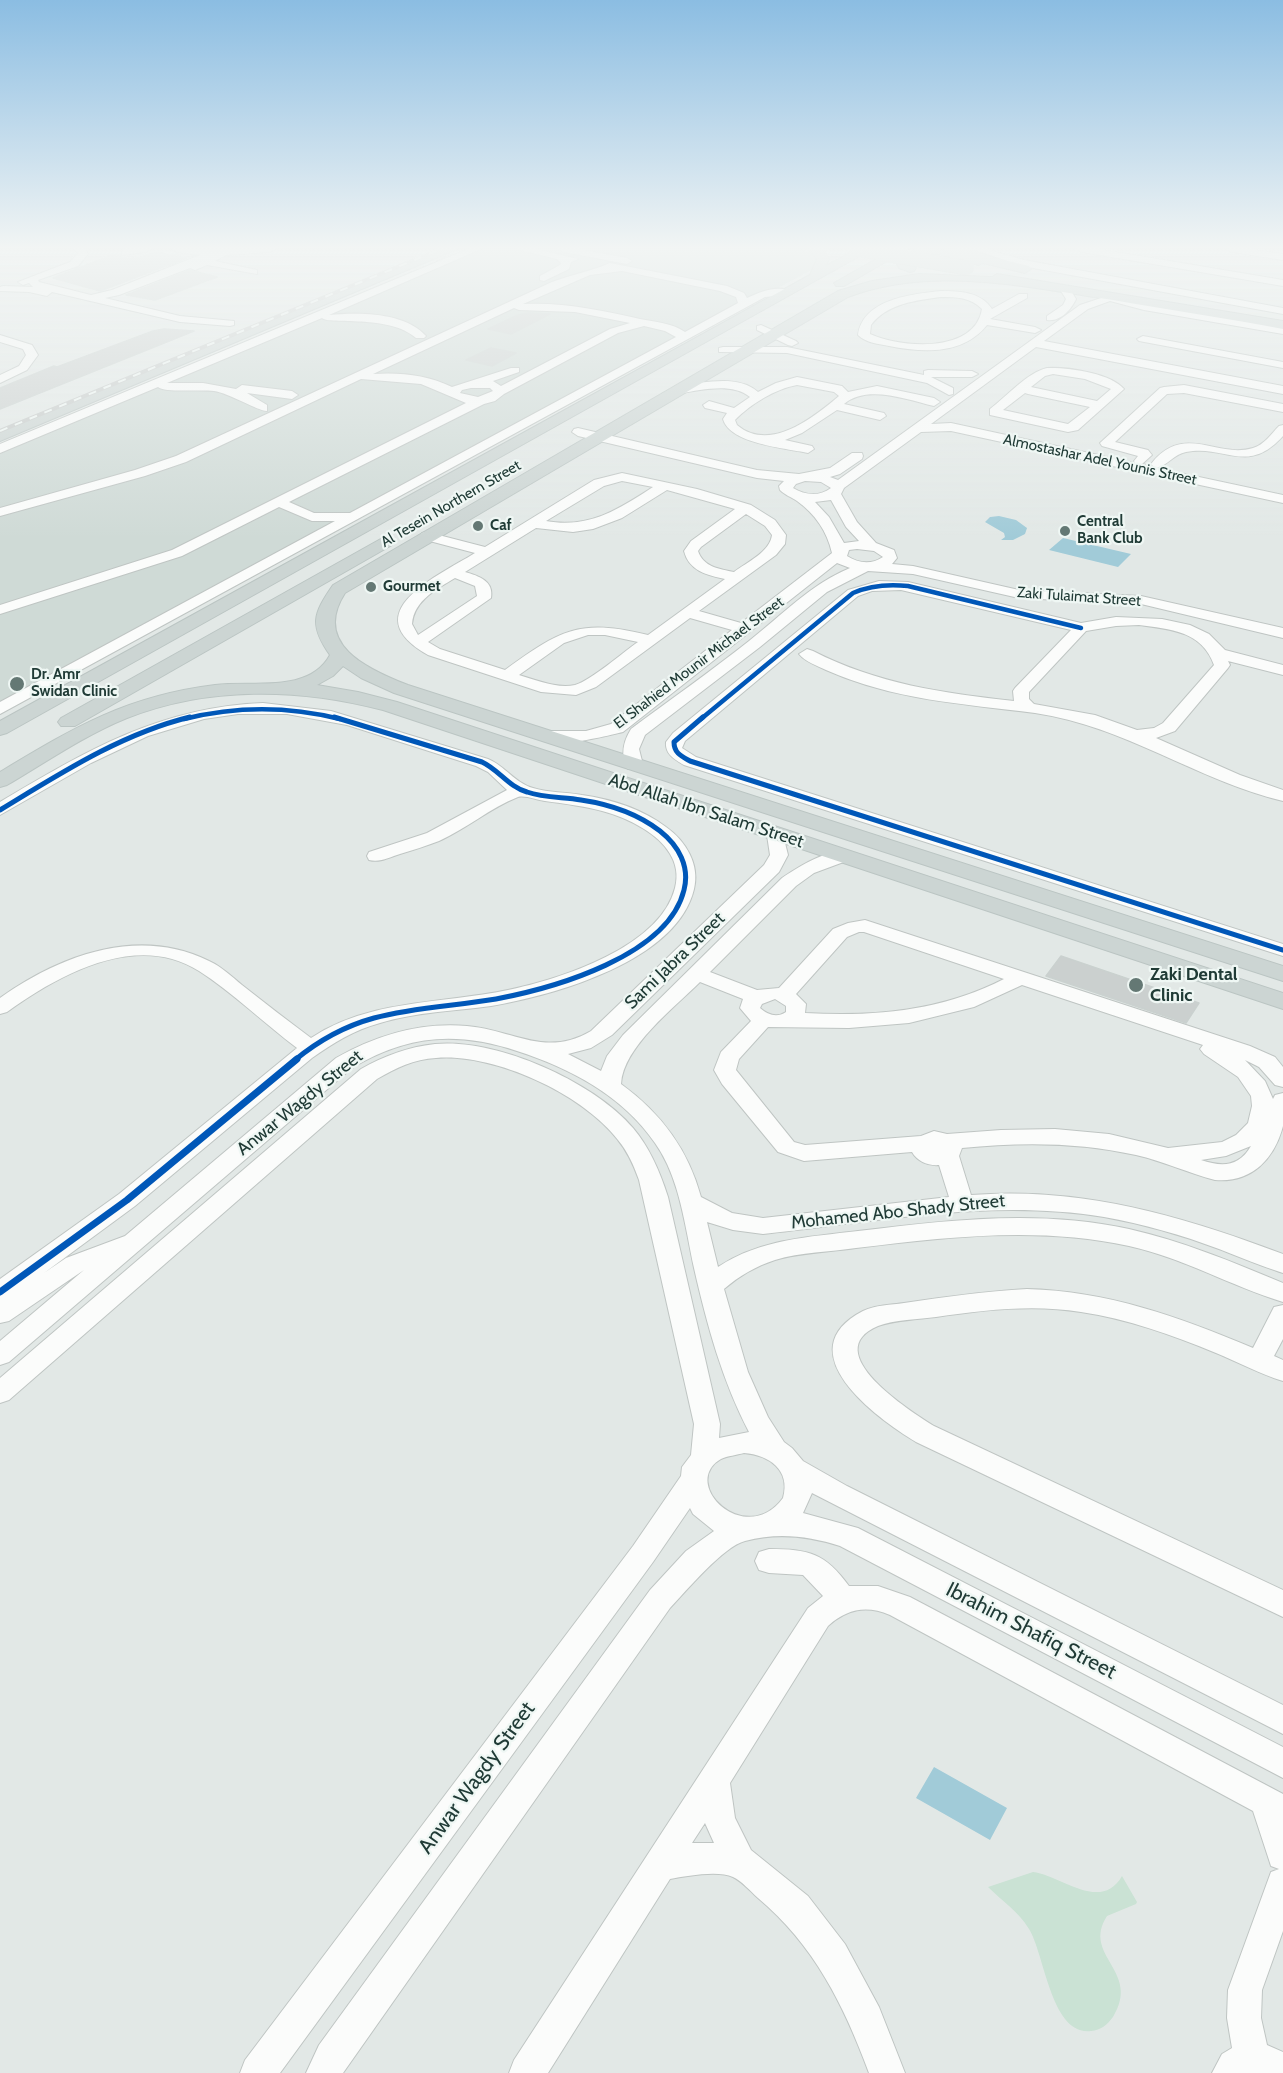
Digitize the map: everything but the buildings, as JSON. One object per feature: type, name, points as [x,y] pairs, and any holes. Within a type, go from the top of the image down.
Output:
[{"type":"main road","points":[[0,436],[56,413],[200,346]]},
{"type":"main road","name":"Al Tesein Northern Street","points":[[0,729],[691,346]]},
{"type":"main road","name":"Al Tesein Northern Street","points":[[465,496],[578,440],[733,346]]},
{"type":"main road","points":[[304,588],[336,592],[423,528],[578,440],[598,437],[752,346]]},
{"type":"main road","points":[[614,389],[611,395],[630,396]]},
{"type":"main road","points":[[552,409],[577,410],[596,404],[615,406]]},
{"type":"main road","points":[[56,413],[75,418]]},
{"type":"main road","points":[[355,517],[374,522]]},
{"type":"main road","name":"Al Tesein Northern Street","points":[[39,738],[304,588],[423,528]]},
{"type":"main road","points":[[308,543],[327,549]]},
{"type":"main road","name":"Abd Allah Ibn Salam Street","points":[[336,592],[325,614],[324,624],[329,642],[340,655],[368,676],[400,689],[1272,971]]},
{"type":"main road","points":[[285,689],[323,675],[334,665],[340,655]]},
{"type":"main road","points":[[338,694],[338,689],[343,683],[354,678],[368,676]]},
{"type":"main road","name":"Abd Allah Ibn Salam Street","points":[[0,781],[121,714],[146,705],[199,694],[251,688],[338,694],[390,706],[1283,1002]]},
{"type":"main road","points":[[97,705],[121,714]]},
{"type":"main road","points":[[1185,970],[1197,958],[1197,947]]},
{"type":"main road","points":[[1243,988],[1246,975],[1272,971]]},
{"type":"street","points":[[0,379],[23,368],[32,355],[24,346]]},
{"type":"street","points":[[0,449],[248,346]]},
{"type":"street","points":[[0,503],[160,456],[391,346]]},
{"type":"street","points":[[0,512],[171,463],[425,346]]},
{"type":"street","points":[[0,610],[37,593],[159,548],[436,412],[458,387],[501,377],[563,346]]},
{"type":"street","points":[[0,599],[37,593],[161,560],[257,515],[484,399],[496,396],[500,391],[590,346]]},
{"type":"street","points":[[0,709],[552,409],[658,346]]},
{"type":"street","points":[[789,346],[925,375],[1003,386],[1100,405]]},
{"type":"street","points":[[723,350],[936,348],[949,346]]},
{"type":"street","points":[[815,477],[843,466],[939,405],[1003,386],[1049,370],[1116,385],[1117,391],[1071,428],[994,412],[1003,386],[1013,346]]},
{"type":"street","points":[[1003,386],[1028,346]]},
{"type":"street","points":[[1060,346],[1119,360],[1283,390]]},
{"type":"street","points":[[1119,360],[1135,346]]},
{"type":"street","points":[[1206,346],[1283,365]]},
{"type":"street","points":[[856,348],[925,375],[949,391],[1003,386]]},
{"type":"street","points":[[397,359],[403,368],[418,376],[493,385],[500,391]]},
{"type":"street","points":[[207,363],[203,372],[213,382],[246,391],[292,395]]},
{"type":"street","points":[[711,372],[722,380],[754,391],[797,381],[845,394]]},
{"type":"street","points":[[780,372],[793,376],[797,381]]},
{"type":"street","points":[[187,385],[190,379],[206,376]]},
{"type":"street","points":[[353,379],[403,377],[439,385],[464,399],[484,399]]},
{"type":"street","points":[[763,438],[784,437],[833,405],[845,394],[870,380]]},
{"type":"street","points":[[143,389],[187,385],[210,387],[241,395],[255,401],[263,408]]},
{"type":"street","points":[[681,389],[734,385]]},
{"type":"street","points":[[1140,461],[1146,455],[1106,443],[1167,389],[1184,388],[1283,408]]},
{"type":"street","name":"Almostashar Adel Younis Street","points":[[845,394],[877,390],[939,405],[946,415],[955,420],[997,434],[1283,499]]},
{"type":"street","points":[[738,432],[729,423],[754,391]]},
{"type":"street","points":[[578,440],[815,498],[836,490],[916,429],[949,391]]},
{"type":"street","points":[[709,405],[736,412]]},
{"type":"street","points":[[833,405],[880,416]]},
{"type":"street","name":"Almostashar Adel Younis Street","points":[[916,429],[942,426],[997,434],[1157,464],[1283,491]]},
{"type":"street","points":[[1157,464],[1174,451],[1185,448],[1215,448],[1241,452],[1259,450],[1283,429]]},
{"type":"street","points":[[724,435],[738,432],[808,449]]},
{"type":"street","points":[[598,437],[757,474],[799,478],[815,477],[832,481],[848,519],[871,545]]},
{"type":"street","points":[[325,467],[341,472]]},
{"type":"street","points":[[629,478],[746,508],[770,522],[777,530],[779,539],[771,552],[590,684],[576,690],[547,689],[434,652],[417,643],[403,626],[405,612],[420,594],[452,572],[609,479],[629,478]]},
{"type":"street","points":[[799,478],[789,482],[786,486],[823,517],[831,528],[839,554],[848,563],[871,566],[888,560],[890,556],[887,551]]},
{"type":"street","points":[[534,523],[564,529],[596,526],[664,486]]},
{"type":"street","points":[[280,503],[312,517],[355,517]]},
{"type":"street","points":[[737,577],[702,567],[693,559],[692,551],[696,544],[746,508]]},
{"type":"street","points":[[257,515],[286,517],[305,523],[314,532],[308,543]]},
{"type":"street","points":[[423,528],[492,548]]},
{"type":"street","points":[[839,554],[851,546],[871,545]]},
{"type":"street","name":"Zaki Tulaimat Street","points":[[871,545],[1010,581],[1173,595],[1283,621]]},
{"type":"street","name":"El Shahied Mounir Michael Street","points":[[546,736],[586,736],[617,728],[839,554]]},
{"type":"street","name":"Zaki Tulaimat Street","points":[[871,566],[914,570],[1019,594],[1131,593],[1283,633]]},
{"type":"street","name":"El Shahied Mounir Michael Street","points":[[634,765],[631,749],[637,733],[760,639],[826,584],[844,574],[871,566]]},
{"type":"street","points":[[417,643],[484,598],[486,592],[484,586],[477,580],[452,572]]},
{"type":"street","points":[[1283,670],[1220,654],[1207,641],[1192,633],[1153,622],[1109,620],[1081,628],[908,586],[888,585],[857,591],[802,646],[778,655],[676,739],[674,748],[679,755],[690,761],[1283,950]]},
{"type":"street","points":[[691,610],[747,627]]},
{"type":"street","points":[[1028,706],[1021,700],[1021,691],[1081,628]]},
{"type":"street","points":[[507,676],[556,641],[573,633],[611,630],[651,639]]},
{"type":"street","points":[[760,639],[779,640],[802,646],[846,673],[894,688],[947,698],[1028,706],[1089,719],[1137,735],[1215,773],[1283,796]]},
{"type":"street","points":[[760,639],[778,655]]},
{"type":"street","points":[[1137,735],[1158,732],[1173,724],[1222,665],[1220,654]]},
{"type":"street","points":[[0,810],[132,734],[194,715],[259,708],[301,710],[339,716],[489,766],[519,790],[536,795],[574,798],[602,804],[627,813],[665,835],[684,861],[688,871],[688,887],[680,905],[666,924],[643,943],[617,958],[573,978],[497,999],[420,1007],[385,1014],[337,1031],[310,1048],[127,1200],[0,1292]]},
{"type":"street","points":[[617,728],[626,733],[637,733]]},
{"type":"street","points":[[376,856],[441,833],[519,790]]},
{"type":"street","name":"Sami Jabra Street","points":[[538,1050],[569,1048],[590,1041],[605,1030],[767,873],[779,855],[776,835]]},
{"type":"street","name":"Sami Jabra Street","points":[[617,1056],[789,882],[807,869],[842,856]]},
{"type":"street","points":[[767,873],[780,876],[789,882]]},
{"type":"street","points":[[784,995],[840,933],[855,927],[875,928],[1256,1056],[1276,1070],[1283,1080]]},
{"type":"street","points":[[0,1008],[27,988],[77,964],[133,951],[154,950],[191,958],[205,966],[310,1048]]},
{"type":"street","points":[[969,960],[983,976],[984,984],[975,1000]]},
{"type":"street","points":[[694,977],[757,1007],[781,1022],[789,1019],[855,1022],[887,1020],[948,1009],[975,1000],[1021,978]]},
{"type":"street","points":[[789,1019],[797,1009],[796,1004],[784,995],[775,993],[757,1007],[729,1057],[725,1070],[786,1147],[804,1153],[938,1150],[996,1136],[1064,1137],[1121,1144],[1164,1154],[1204,1170],[1220,1173],[1236,1172],[1248,1166],[1255,1158],[1283,1100]]},
{"type":"street","points":[[1164,1154],[1215,1151],[1232,1147],[1256,1131],[1265,1110],[1258,1086],[1249,1075],[1237,1065],[1182,1032]]},
{"type":"street","name":"Anwar Wagdy Street","points":[[0,1393],[369,1074],[393,1059],[439,1041],[487,1034],[563,1060],[610,1086],[641,1111],[667,1143],[678,1162],[690,1201],[736,1380],[752,1415],[784,1459]]},
{"type":"street","name":"Anwar Wagdy Street","points":[[0,1355],[344,1063],[384,1041],[406,1035],[439,1041],[493,1056],[545,1077],[596,1106],[625,1133],[638,1150],[654,1186],[707,1424],[699,1469],[643,1554],[258,2073]]},
{"type":"street","points":[[590,1041],[596,1050],[617,1056],[610,1074],[610,1086]]},
{"type":"street","points":[[638,1150],[667,1143]]},
{"type":"street","points":[[938,1150],[955,1204]]},
{"type":"street","name":"Mohamed Abo Shady Street","points":[[690,1201],[704,1212],[742,1225],[775,1225],[955,1204],[1042,1202],[1114,1210],[1187,1228],[1283,1264]]},
{"type":"street","points":[[775,1225],[783,1249]]},
{"type":"street","name":"Mohamed Abo Shady Street","points":[[711,1286],[737,1265],[783,1249],[994,1226],[1051,1226],[1108,1233],[1165,1247],[1283,1293]]},
{"type":"street","points":[[0,1314],[75,1264],[105,1250],[136,1240]]},
{"type":"street","points":[[1283,1371],[1146,1316],[1113,1307],[1047,1299],[1015,1299],[873,1317],[851,1330],[844,1350],[846,1361],[853,1372],[874,1397],[906,1423],[925,1434],[1283,1604]]},
{"type":"street","points":[[1259,1361],[1283,1314]]},
{"type":"street","points":[[729,1443],[760,1444],[784,1459],[799,1481],[799,1494],[794,1507],[784,1517],[771,1524],[740,1528],[724,1524],[711,1517],[698,1500],[699,1469],[729,1443]]},
{"type":"street","name":"Ibrahim Shafiq Street","points":[[784,1459],[870,1511],[1283,1720]]},
{"type":"street","points":[[848,1536],[851,1522],[856,1517],[870,1511]]},
{"type":"street","name":"Ibrahim Shafiq Street","points":[[771,1524],[810,1525],[848,1536],[1283,1762]]},
{"type":"street","points":[[324,2073],[339,2048],[660,1599],[696,1560],[740,1528]]},
{"type":"street","points":[[769,1561],[803,1561],[814,1565],[823,1572],[842,1600]]},
{"type":"street","points":[[527,2073],[818,1617],[826,1608],[842,1600],[862,1596],[875,1597],[900,1606],[1274,1806],[1275,1826],[1283,1855]]},
{"type":"street","points":[[714,1780],[715,1801],[720,1821],[739,1861],[796,1908],[833,1956],[867,2019],[886,2073]]},
{"type":"street","points":[[660,1864],[700,1858],[739,1861]]},
{"type":"street","points":[[1254,2068],[1244,2018],[1245,1989],[1283,1884]]},
{"type":"shaded area","points":[[251,346],[670,346],[0,703],[0,451]]},
{"type":"green space","points":[[1033,1872],[1092,1892],[1113,1887],[1122,1876],[1137,1902],[1107,1916],[1101,1930],[1101,1942],[1121,1987],[1120,2001],[1113,2017],[1098,2030],[1078,2029],[1067,2021],[1051,1992],[1029,1929],[1015,1911],[988,1887]]},
{"type":"water","points":[[999,516],[1016,520],[1027,528],[1025,534],[1013,540],[1001,540],[1005,537],[1004,533],[985,522],[990,517]]},
{"type":"water","points":[[1063,538],[1131,554],[1118,567],[1049,550]]},
{"type":"water","points":[[934,1767],[1007,1808],[990,1840],[916,1798]]},
{"type":"railway","points":[[0,431],[207,346]]},
{"type":"cycle path","points":[[1081,628],[908,586],[872,586],[853,593],[679,737],[674,742],[674,748],[679,755],[690,761],[1283,950]]},
{"type":"cycle path","points":[[0,810],[85,759],[142,732],[204,714],[238,709],[287,709],[331,716],[474,759],[490,766],[518,789],[591,802],[623,811],[643,820],[675,845],[684,861],[687,879],[682,899],[662,928],[633,949],[595,968],[552,985],[508,996],[395,1012],[350,1026],[327,1037],[304,1053],[127,1200],[0,1292]]},
{"type":"place","name":"Caf","points":[[478,526]]},
{"type":"place","name":"Central Bank Club","points":[[1065,531]]},
{"type":"place","name":"Gourmet","points":[[371,587]]},
{"type":"place","name":"Dr. Amr Swidan Clinic","points":[[17,684]]},
{"type":"place","name":"Zaki Dental Clinic","points":[[1136,985]]}]
